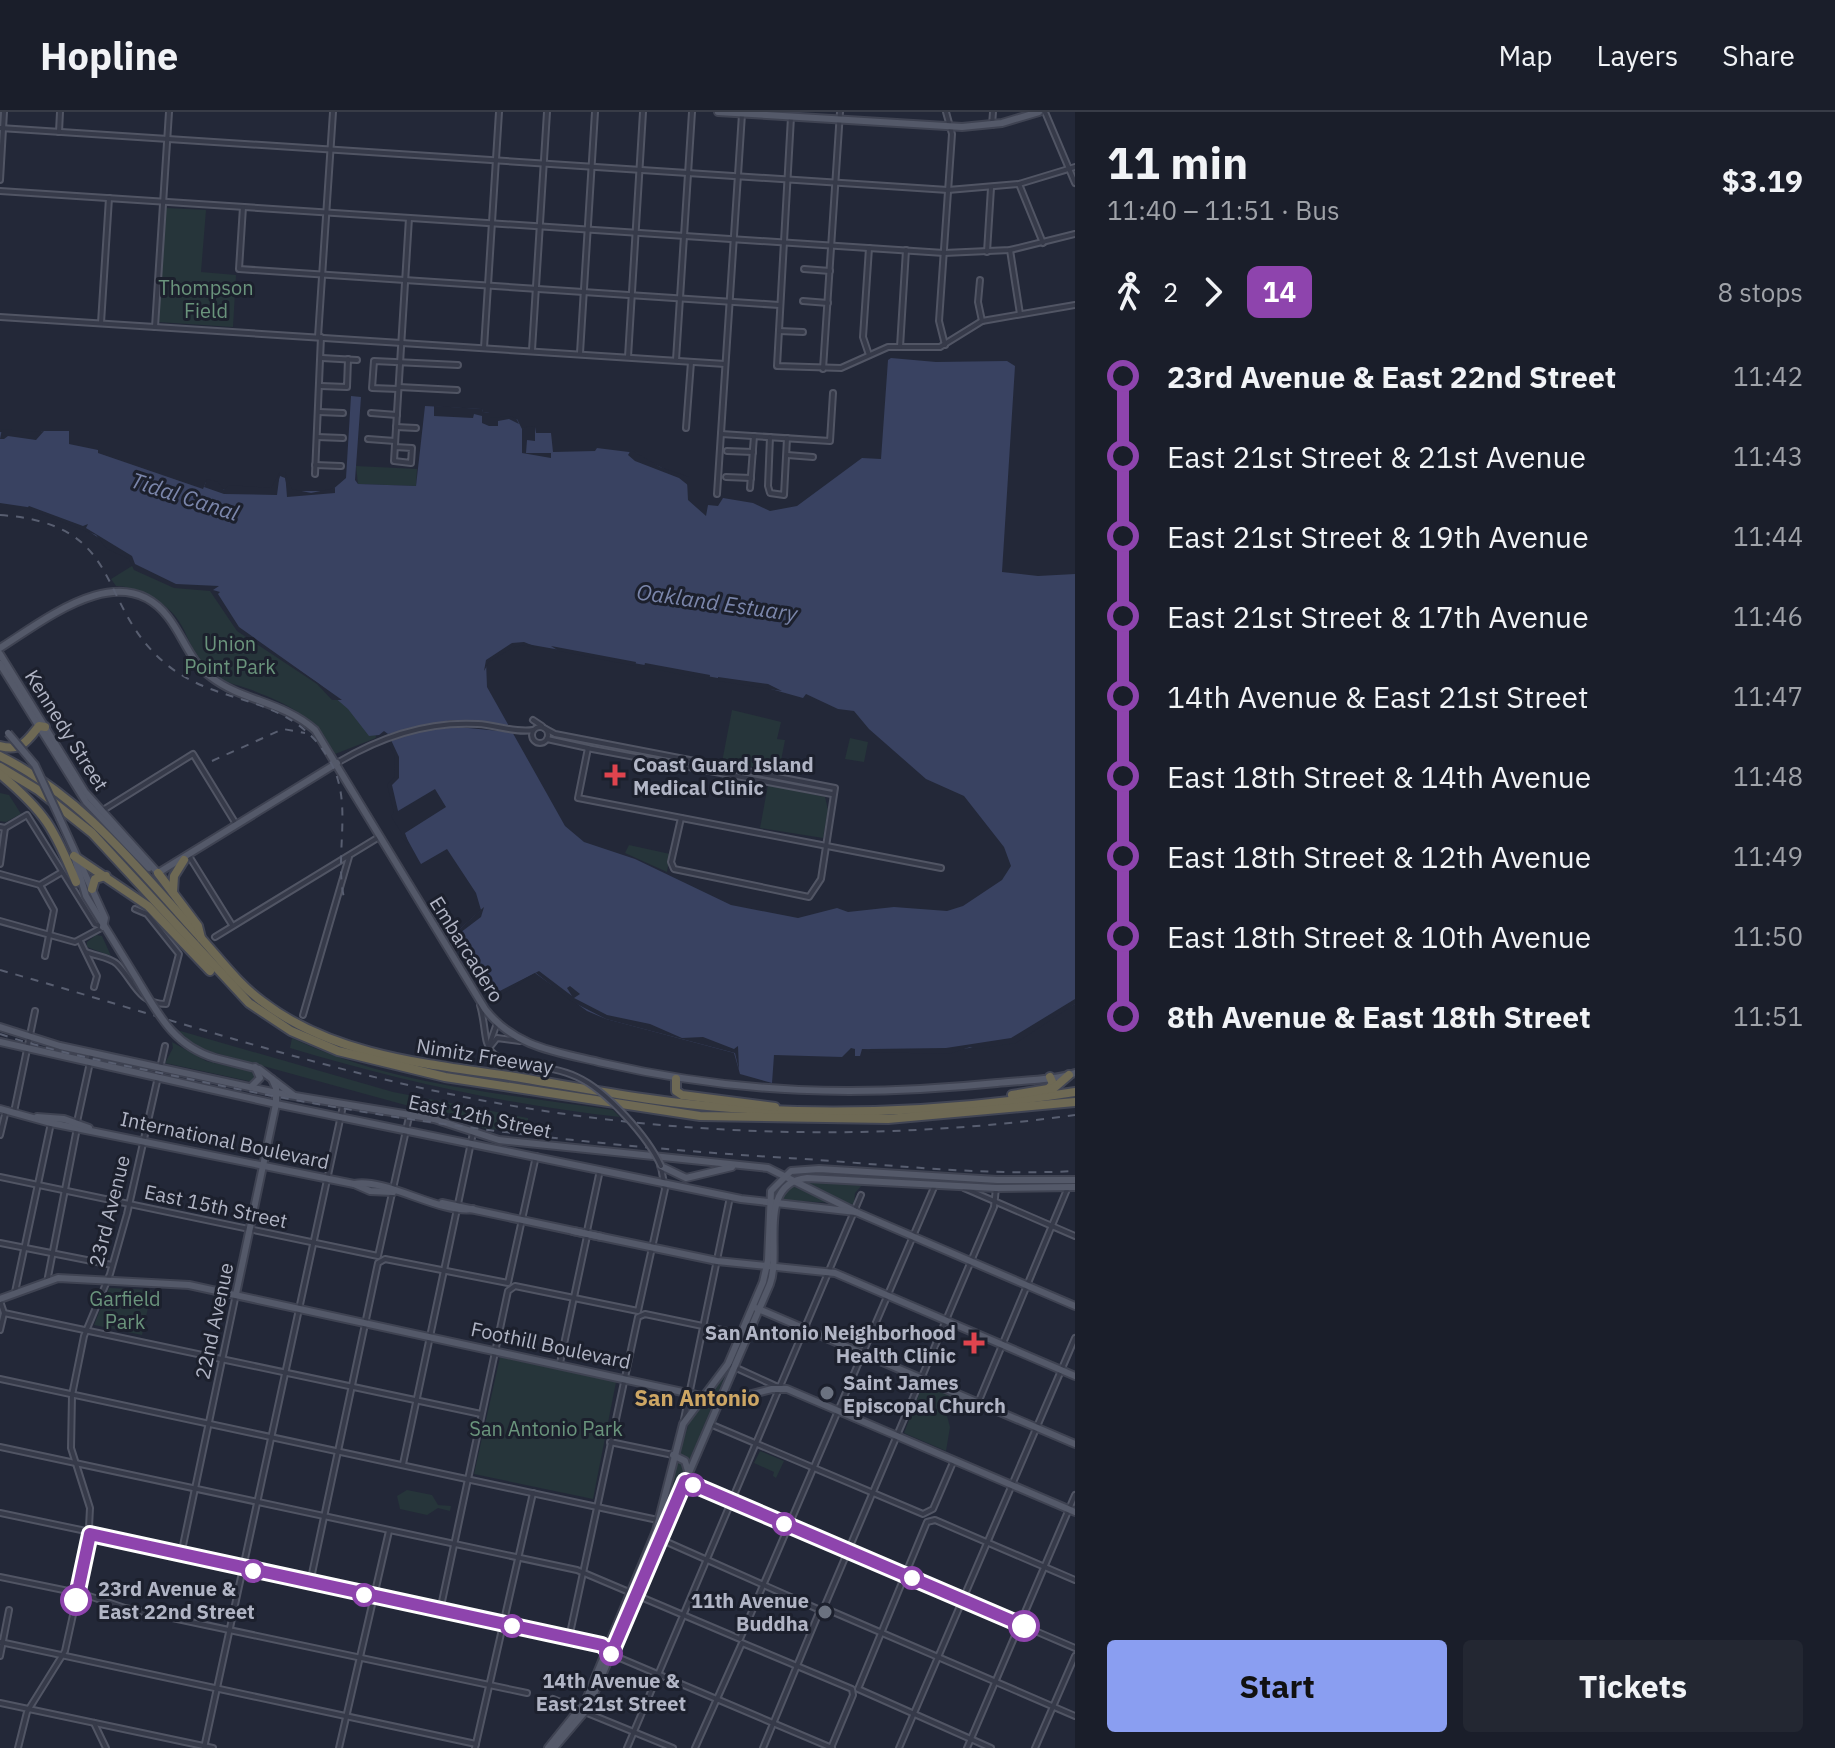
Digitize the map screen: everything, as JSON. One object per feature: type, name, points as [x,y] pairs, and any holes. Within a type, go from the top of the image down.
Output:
[{"type":"highway","points":[[0,746],[12,749],[25,744],[42,726]]},
{"type":"highway","name":"Nimitz Freeway","points":[[0,756],[44,782],[87,815],[231,974],[271,1008],[313,1031],[365,1049],[434,1065],[670,1101],[783,1109],[851,1110],[984,1103],[1075,1092]]},
{"type":"highway","name":"Nimitz Freeway","points":[[0,767],[38,790],[92,833],[230,986],[291,1031],[363,1059],[445,1077],[669,1112],[771,1119],[876,1119],[983,1113],[1075,1102]]},
{"type":"highway","points":[[0,774],[33,802],[50,823],[83,886],[106,876]]},
{"type":"highway","points":[[74,856],[148,906],[199,961],[230,986]]},
{"type":"highway","points":[[173,893],[174,876],[187,858]]},
{"type":"highway","points":[[158,873],[198,926],[201,938]]},
{"type":"highway","points":[[984,1103],[1004,1096],[1048,1090],[1073,1074]]},
{"type":"highway","points":[[1048,1090],[1053,1084],[1050,1077]]},
{"type":"highway","points":[[676,1079],[676,1091],[682,1095],[767,1104],[783,1109]]},
{"type":"main road","points":[[718,112],[791,117],[840,116],[949,127],[992,125],[1039,112]]},
{"type":"main road","name":"Embarcadero","points":[[0,651],[96,594],[116,591],[136,594],[153,602],[170,619],[210,677],[298,716],[321,737],[478,999],[495,1022],[520,1041],[676,1079],[763,1090],[851,1091],[1073,1074]]},
{"type":"main road","name":"Kennedy Street","points":[[0,651],[86,802],[148,859],[158,873]]},
{"type":"main road","name":"Kennedy Street","points":[[1,667],[42,726]]},
{"type":"main road","points":[[0,727],[35,765],[60,819],[83,886],[105,918],[103,927],[177,1038],[193,1050],[255,1067],[294,1096]]},
{"type":"main road","points":[[158,873],[187,858],[337,763]]},
{"type":"main road","name":"Kennedy Street","points":[[100,812],[152,871],[158,873]]},
{"type":"main road","points":[[148,859],[164,867],[187,858]]},
{"type":"main road","name":"East 12th Street","points":[[0,1027],[92,1053],[343,1106],[444,1121],[473,1133],[534,1146],[743,1165],[783,1175],[856,1212],[1075,1306]]},
{"type":"main road","name":"East 12th Street","points":[[0,1042],[276,1104],[730,1197],[772,1205],[856,1212]]},
{"type":"main road","points":[[249,1086],[260,1081],[255,1067]]},
{"type":"main road","points":[[272,1079],[277,1093]]},
{"type":"main road","name":"22nd Avenue","points":[[236,1294],[277,1093]]},
{"type":"main road","name":"International Boulevard","points":[[3,1109],[717,1261],[831,1272],[1075,1376]]},
{"type":"main road","name":"International Boulevard","points":[[37,1117],[51,1123],[77,1125]]},
{"type":"main road","points":[[663,1169],[686,1178],[743,1165]]},
{"type":"main road","points":[[554,1748],[583,1710],[663,1521],[685,1481],[756,1308],[771,1267],[771,1191],[783,1175],[819,1169],[961,1186],[997,1184]]},
{"type":"main road","points":[[772,1205],[794,1180],[817,1178],[1071,1184]]},
{"type":"main road","points":[[812,1190],[812,1183],[817,1178]]},
{"type":"main road","name":"Foothill Boulevard","points":[[0,1300],[58,1278],[184,1284],[625,1377],[719,1400],[780,1388]]},
{"type":"main road","points":[[756,1308],[1075,1444]]},
{"type":"main road","points":[[663,1521],[673,1455],[683,1424],[731,1366]]},
{"type":"main road","points":[[780,1388],[1072,1510]]},
{"type":"main road","points":[[673,1455],[685,1461],[688,1473]]},
{"type":"main road","points":[[671,1465],[677,1478],[685,1481]]},
{"type":"main road","points":[[548,1748],[583,1710]]},
{"type":"street","points":[[0,180],[4,112]]},
{"type":"street","points":[[59,132],[60,112]]},
{"type":"street","points":[[155,327],[169,112]]},
{"type":"street","points":[[315,474],[322,358],[322,275],[333,112]]},
{"type":"street","points":[[484,348],[499,112]]},
{"type":"street","points":[[532,350],[547,112]]},
{"type":"street","points":[[580,354],[595,112]]},
{"type":"street","points":[[628,357],[643,112]]},
{"type":"street","points":[[676,360],[692,112]]},
{"type":"street","points":[[945,345],[939,328],[952,134],[946,112]]},
{"type":"street","points":[[992,125],[993,112]]},
{"type":"street","points":[[1045,112],[1072,168],[1075,183]]},
{"type":"street","points":[[717,494],[742,113]]},
{"type":"street","points":[[823,369],[840,116]]},
{"type":"street","points":[[791,117],[777,366],[823,369],[850,366],[881,349],[945,345],[982,321],[1075,305]]},
{"type":"street","points":[[2,128],[948,190],[1019,184],[1072,168]]},
{"type":"street","points":[[1019,184],[1043,243]]},
{"type":"street","points":[[987,252],[991,188]]},
{"type":"street","points":[[0,191],[944,253],[1010,250],[1075,234]]},
{"type":"street","points":[[101,323],[109,198]]},
{"type":"street","points":[[243,207],[239,269],[779,305]]},
{"type":"street","points":[[368,439],[395,444],[412,448],[411,463],[394,461],[395,444],[396,427],[399,388],[409,218]]},
{"type":"street","points":[[869,248],[863,337],[869,355]]},
{"type":"street","points":[[900,347],[906,250]]},
{"type":"street","points":[[1010,250],[1020,315]]},
{"type":"street","points":[[804,269],[830,271]]},
{"type":"street","points":[[980,280],[978,302],[982,321]]},
{"type":"street","points":[[803,301],[828,303]]},
{"type":"street","points":[[0,317],[725,364]]},
{"type":"street","points":[[779,331],[803,332]]},
{"type":"street","points":[[322,358],[357,360]]},
{"type":"street","points":[[320,386],[347,387],[348,359]]},
{"type":"street","points":[[457,390],[372,388],[374,361],[458,365]]},
{"type":"street","points":[[686,428],[691,362]]},
{"type":"street","points":[[721,434],[830,441],[833,393]]},
{"type":"street","points":[[319,412],[343,413]]},
{"type":"street","points":[[371,413],[397,415]]},
{"type":"street","points":[[396,427],[416,428]]},
{"type":"street","points":[[750,488],[754,436]]},
{"type":"street","points":[[317,437],[343,438]]},
{"type":"street","points":[[770,437],[769,491],[784,495],[787,438]]},
{"type":"street","points":[[727,451],[753,452]]},
{"type":"street","points":[[786,455],[813,457]]},
{"type":"street","points":[[315,465],[341,466]]},
{"type":"street","points":[[726,477],[751,478]]},
{"type":"street","points":[[337,763],[371,744],[408,731],[448,724],[489,725],[526,731],[544,728],[555,734],[835,788],[821,879],[809,897],[674,869],[671,862],[681,818]]},
{"type":"street","points":[[544,728],[546,740]]},
{"type":"street","points":[[532,738],[533,730]]},
{"type":"street","points":[[526,731],[538,743],[546,740],[832,794]]},
{"type":"street","points":[[588,748],[578,798],[941,868]]},
{"type":"street","points":[[100,812],[193,754],[238,826]]},
{"type":"street","points":[[0,864],[2,828],[27,815],[95,924],[103,927]]},
{"type":"street","points":[[215,937],[379,837]]},
{"type":"street","points":[[303,1015],[350,854]]},
{"type":"street","points":[[187,858],[233,926]]},
{"type":"street","points":[[40,885],[62,872]]},
{"type":"street","points":[[0,874],[40,885],[54,910],[45,956]]},
{"type":"street","points":[[86,952],[114,961],[134,990],[155,1003],[166,1004],[179,954],[147,914],[135,909]]},
{"type":"street","points":[[0,921],[80,941],[103,927]]},
{"type":"street","points":[[80,941],[97,976],[94,987]]},
{"type":"street","points":[[478,999],[489,1048],[499,1060],[570,1074],[593,1086],[646,1141],[663,1169],[665,1182],[569,1638]]},
{"type":"street","points":[[14,1112],[35,1011]]},
{"type":"street","points":[[485,1034],[495,1022]]},
{"type":"street","points":[[489,1048],[495,1022]]},
{"type":"street","points":[[489,1048],[497,1038],[520,1041]]},
{"type":"street","name":"23rd Avenue","points":[[18,1748],[29,1709],[63,1656],[78,1594],[90,1534],[89,1501],[76,1464],[70,1433],[72,1395],[87,1331],[112,1265],[129,1204],[165,1046]]},
{"type":"street","points":[[47,1282],[92,1053]]},
{"type":"street","points":[[204,1747],[343,1106]]},
{"type":"street","points":[[0,1135],[3,1109]]},
{"type":"street","points":[[310,1583],[409,1117]]},
{"type":"street","points":[[16,1293],[51,1123]]},
{"type":"street","points":[[403,1465],[473,1133]]},
{"type":"street","points":[[440,1611],[536,1156]]},
{"type":"street","points":[[560,1363],[600,1170]]},
{"type":"street","name":"East 15th Street","points":[[0,1177],[744,1335]]},
{"type":"street","points":[[695,1748],[936,1181]]},
{"type":"street","points":[[763,1748],[971,1262],[995,1203],[997,1184]]},
{"type":"street","points":[[978,1403],[1071,1184]]},
{"type":"street","points":[[961,1186],[1075,1236]]},
{"type":"street","points":[[627,1748],[861,1195]]},
{"type":"street","points":[[683,1424],[730,1197]]},
{"type":"street","points":[[0,1243],[112,1265]]},
{"type":"street","name":"22nd Avenue","points":[[181,1555],[236,1294]]},
{"type":"street","points":[[0,1300],[4,1313],[0,1330]]},
{"type":"street","points":[[4,1313],[481,1414]]},
{"type":"street","points":[[899,1748],[1075,1338]]},
{"type":"street","points":[[731,1366],[780,1388]]},
{"type":"street","points":[[0,1379],[663,1521]]},
{"type":"street","points":[[709,1424],[1075,1580]]},
{"type":"street","points":[[610,1442],[673,1455]]},
{"type":"street","points":[[0,1447],[583,1573],[991,1748]]},
{"type":"street","points":[[0,1513],[569,1638],[609,1651],[831,1748],[954,1460]]},
{"type":"street","points":[[685,1481],[1075,1648]]},
{"type":"street","points":[[2,1642],[475,1746],[533,1493]]},
{"type":"street","points":[[967,1748],[1044,1567],[1072,1510],[1075,1495]]},
{"type":"street","points":[[339,1748],[389,1531]]},
{"type":"street","points":[[657,1537],[1075,1716]]},
{"type":"street","points":[[0,1577],[78,1594],[115,1606],[527,1693]]},
{"type":"street","points":[[0,1656],[9,1610]]},
{"type":"street","points":[[1035,1748],[1075,1656]]},
{"type":"street","points":[[553,1699],[673,1748]]},
{"type":"street","points":[[0,1703],[213,1748]]},
{"type":"street","points":[[94,1723],[106,1748]]},
{"type":"green space","name":"Thompson Field","points":[[166,208],[206,210],[201,272],[236,275],[233,327],[158,322]]},
{"type":"green space","points":[[356,466],[417,469],[416,486],[358,484]]},
{"type":"green space","name":"Union Point Park","points":[[132,566],[211,590],[372,706],[376,738],[335,754],[318,730],[299,713],[215,675],[200,660],[172,612],[145,594],[116,586],[111,579]]},
{"type":"green space","points":[[732,710],[781,722],[777,739],[785,740],[779,771],[722,762]]},
{"type":"green space","points":[[850,738],[868,742],[864,762],[845,759]]},
{"type":"green space","points":[[768,785],[825,797],[828,810],[823,838],[760,828]]},
{"type":"green space","points":[[0,793],[9,795],[21,814],[6,822],[0,821]]},
{"type":"green space","points":[[629,845],[670,854],[667,872],[625,853]]},
{"type":"green space","points":[[96,935],[102,936],[111,956],[87,947],[87,942]]},
{"type":"green space","points":[[177,1030],[393,1092],[528,1118],[528,1133],[482,1128],[481,1122],[448,1113],[409,1109],[409,1106],[212,1052],[196,1046]]},
{"type":"green space","points":[[292,1038],[369,1067],[409,1077],[491,1093],[613,1110],[620,1117],[536,1106],[412,1081],[290,1048]]},
{"type":"green space","points":[[172,1042],[206,1061],[250,1071],[258,1077],[253,1082],[165,1063],[173,1048]]},
{"type":"green space","points":[[801,1181],[863,1184],[855,1193],[854,1204],[780,1200],[787,1189]]},
{"type":"green space","name":"Garfield Park","points":[[109,1288],[152,1290],[142,1335],[94,1325]]},
{"type":"green space","name":"San Antonio Park","points":[[500,1357],[616,1382],[593,1499],[474,1474]]},
{"type":"green space","points":[[728,1369],[665,1517],[672,1475],[691,1417],[685,1419],[688,1399],[702,1403]]},
{"type":"green space","points":[[923,1384],[952,1396],[943,1401],[950,1427],[946,1451],[904,1433]]},
{"type":"green space","points":[[760,1451],[784,1461],[776,1478],[774,1472],[754,1463]]},
{"type":"green space","points":[[407,1490],[432,1495],[438,1505],[451,1506],[450,1511],[438,1508],[427,1515],[400,1509],[397,1496]]},
{"type":"water","points":[[888,360],[1007,361],[1015,366],[1002,572],[1038,576],[1075,574],[1075,1004],[1011,1041],[951,1051],[862,1049],[860,1056],[855,1056],[855,1049],[851,1048],[842,1057],[774,1055],[772,1083],[740,1074],[734,1053],[606,1019],[587,1011],[535,973],[491,997],[453,935],[481,910],[476,893],[447,849],[421,864],[394,806],[389,784],[397,778],[396,759],[385,739],[379,735],[369,736],[348,709],[318,683],[237,629],[221,600],[211,590],[175,586],[136,570],[130,558],[85,529],[27,507],[0,503],[0,432],[41,434],[41,431],[69,431],[69,444],[98,450],[98,453],[203,489],[206,482],[225,490],[275,491],[280,476],[285,478],[288,491],[331,491],[346,478],[351,396],[361,397],[355,480],[358,484],[416,486],[425,406],[482,409],[490,413],[490,418],[517,419],[522,429],[535,427],[536,433],[551,433],[553,452],[595,451],[597,448],[629,452],[687,480],[688,500],[706,516],[708,505],[718,506],[723,498],[753,503],[770,511],[797,506],[862,458],[881,459]],"holes":[[[521,643],[757,685],[803,698],[806,694],[838,709],[854,711],[869,729],[926,779],[964,796],[1004,847],[1011,866],[1002,880],[963,906],[947,911],[894,907],[848,912],[837,908],[798,918],[731,905],[635,859],[584,842],[565,826],[487,687],[486,661]]]},
{"type":"pier","points":[[434,406],[482,409],[490,413],[490,418],[510,416],[516,418],[519,424],[509,419],[498,421],[498,426],[489,426],[482,423],[482,416],[474,414],[473,418],[434,416]]},
{"type":"pier","points":[[535,427],[535,441],[527,440],[526,453],[551,453],[551,458],[522,453],[522,429]]},
{"type":"pier","points":[[2,429],[44,431],[36,440],[8,436],[0,439]]},
{"type":"pier","points":[[631,450],[660,467],[689,477],[689,486],[679,478],[635,461],[628,455]]},
{"type":"pier","points":[[280,472],[277,495],[224,494],[204,487],[207,479],[218,482],[224,490],[229,485],[271,488]]},
{"type":"pier","points":[[285,472],[292,489],[311,493],[335,488],[335,493],[287,497]]},
{"type":"pier","points":[[29,506],[83,526],[88,524],[86,528],[132,556],[135,564],[176,584],[219,586],[213,590],[220,592],[218,594],[239,627],[342,700],[332,700],[317,684],[237,631],[210,591],[174,588],[134,570],[129,559],[107,549],[96,535],[27,508]]},
{"type":"pier","points":[[524,642],[539,648],[522,645],[512,648],[489,662],[484,671],[486,660],[512,643]]},
{"type":"pier","points":[[551,646],[636,662],[635,666],[559,651]]},
{"type":"pier","points":[[645,663],[710,675],[709,680],[644,667]]},
{"type":"pier","points":[[718,677],[768,684],[782,691],[718,681]]},
{"type":"pier","points":[[451,720],[516,726],[520,733],[458,727],[425,730],[391,740],[399,757],[399,778],[392,785],[398,811],[435,789],[446,807],[405,833],[409,845],[400,836],[402,834],[391,816],[394,813],[387,784],[395,777],[394,754],[386,741],[373,740],[384,731],[388,734]]},
{"type":"pier","points":[[484,907],[481,917],[456,936],[492,995],[539,971],[572,996],[567,988],[570,986],[580,994],[574,998],[607,1015],[650,1024],[682,1038],[703,1037],[734,1049],[738,1046],[739,1070],[735,1053],[606,1019],[571,1001],[536,973],[497,998],[491,997],[453,935]]},
{"type":"pier","points":[[1075,999],[1075,1004],[1016,1043],[976,1049],[970,1047],[949,1054],[869,1052],[870,1049],[946,1048],[1011,1038]]},
{"type":"railway","points":[[0,515],[41,522],[69,534],[89,550],[104,570],[143,641],[166,664],[209,688],[275,711],[314,739],[330,761],[341,794],[344,898]]},
{"type":"railway","points":[[212,761],[283,729],[305,733]]},
{"type":"railway","points":[[0,970],[367,1075],[429,1090],[563,1114],[636,1123],[782,1132],[929,1129],[1075,1115]]},
{"type":"railway","points":[[0,1034],[96,1060],[270,1095],[498,1131],[650,1148],[939,1169],[1075,1171]]},
{"type":"bus line","name":"14","points":[[76,1600],[90,1534],[602,1645],[611,1654],[685,1481],[1024,1626]]},
{"type":"place","name":"Coast Guard Island Medical Clinic","points":[[615,775]]},
{"type":"place","name":"San Antonio Neighborhood Health Clinic","points":[[974,1343]]},
{"type":"place","name":"Saint James Episcopal Church","points":[[827,1393]]},
{"type":"place","name":"23rd Avenue & East 22nd Street","points":[[76,1600]]},
{"type":"place","name":"11th Avenue Buddha","points":[[825,1612]]},
{"type":"place","name":"14th Avenue & East 21st Street","points":[[611,1654]]},
{"type":"district","name":"San Antonio","points":[[697,1397]]},
{"type":"water label","name":"Tidal Canal","points":[[185,496]]},
{"type":"water label","name":"Oakland Estuary","points":[[717,602]]}]
